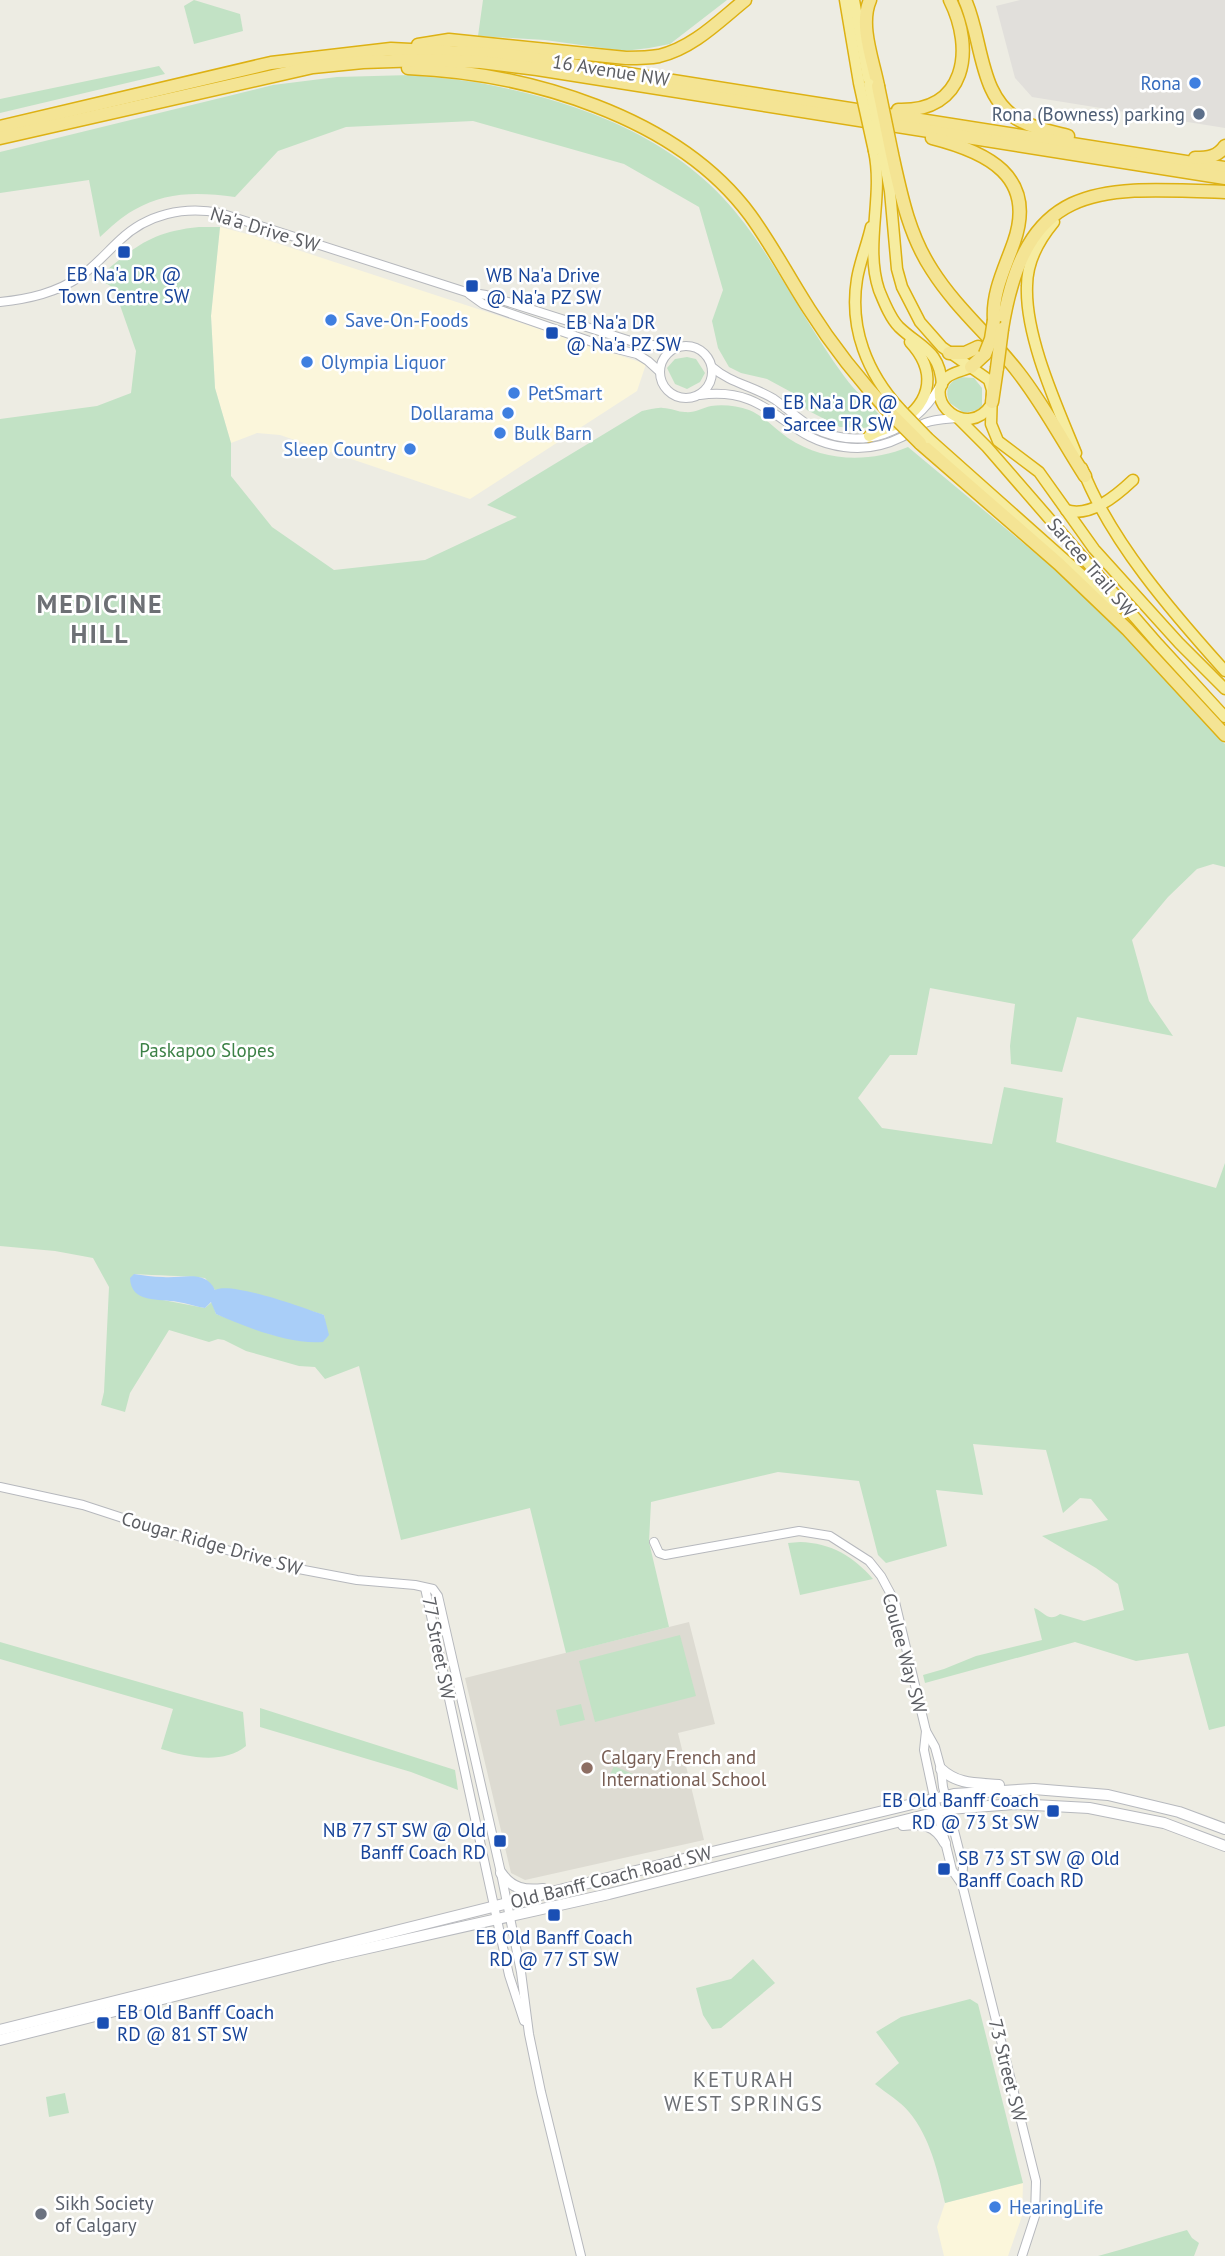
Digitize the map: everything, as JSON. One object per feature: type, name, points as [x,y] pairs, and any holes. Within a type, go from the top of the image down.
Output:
[{"type":"highway","points":[[391,49],[449,40],[626,58],[648,57],[671,52],[691,42],[746,0]]},
{"type":"highway","points":[[845,0],[869,84],[883,153],[890,191],[895,253],[902,287],[919,322],[949,353],[989,380],[992,403]]},
{"type":"highway","points":[[854,0],[883,153],[922,254],[953,298],[1021,375],[1168,608],[1225,671]]},
{"type":"highway","points":[[869,84],[867,15],[870,0]]},
{"type":"highway","points":[[855,114],[920,108],[939,101],[950,91],[959,77],[963,54],[961,29],[950,0]]},
{"type":"highway","points":[[965,0],[993,92],[1012,116],[1044,130],[1164,158],[1210,157],[1221,152],[1225,146]]},
{"type":"highway","name":"16 Avenue NW","points":[[0,127],[271,63],[391,49],[508,55],[1225,178]]},
{"type":"highway","name":"16 Avenue NW","points":[[0,138],[331,65],[391,60],[458,60],[537,69],[1225,168]]},
{"type":"highway","points":[[240,83],[345,68],[391,67],[455,71],[575,99],[649,131],[677,147],[713,174],[735,198],[761,231],[834,345],[895,411],[1127,629],[1225,735]]},
{"type":"highway","points":[[855,114],[973,151],[998,164],[1010,178],[1019,201],[1019,222],[999,283],[992,339],[971,367],[952,374],[942,384]]},
{"type":"highway","points":[[869,436],[897,424],[910,414],[927,389],[928,373],[925,362],[885,304],[876,278],[874,253],[878,177],[883,153]]},
{"type":"highway","points":[[900,328],[933,355],[940,370],[940,394],[944,406],[958,418],[977,418],[992,403],[997,368],[995,319],[1038,232],[1061,209],[1094,194],[1135,190],[1225,192]]},
{"type":"highway","points":[[1085,476],[1043,365],[1027,304],[1027,284],[1037,246],[1052,225],[1069,209],[1094,194]]},
{"type":"highway","points":[[877,200],[857,279],[854,313],[867,363],[895,411]]},
{"type":"highway","points":[[949,353],[982,351]]},
{"type":"highway","name":"Sarcee Trail SW","points":[[992,403],[992,427],[998,441],[1039,472],[1085,538],[1142,604],[1225,689]]},
{"type":"highway","name":"Sarcee Trail SW","points":[[958,418],[987,447],[1225,717]]},
{"type":"highway","points":[[924,440],[1078,570],[1158,644]]},
{"type":"highway","points":[[1066,510],[1084,512],[1122,490],[1133,480]]},
{"type":"main road","points":[[941,1769],[959,1781],[1034,1789]]},
{"type":"main road","name":"Old Banff Coach Road SW","points":[[0,2030],[934,1797],[979,1791],[1034,1789],[1089,1793],[1179,1812],[1225,1829]]},
{"type":"main road","name":"Old Banff Coach Road SW","points":[[0,2040],[333,1956],[608,1894],[949,1809],[1014,1804],[1089,1808],[1164,1824],[1225,1846]]},
{"type":"main road","points":[[867,1829],[924,1825],[936,1829],[945,1843]]},
{"type":"main road","points":[[501,1873],[511,1885],[524,1889],[603,1880]]},
{"type":"street","name":"Na'a Drive SW","points":[[0,302],[36,297],[64,286],[90,269],[136,228],[162,215],[191,210],[220,213],[466,292],[486,295],[637,343],[677,348]]},
{"type":"street","name":"Na'a Drive SW","points":[[466,292],[483,304],[601,345],[636,354],[659,372]]},
{"type":"street","points":[[942,384],[929,405],[911,421],[885,435],[841,436],[817,429],[774,399],[726,379],[697,348],[677,348],[664,358],[659,372],[662,383],[670,394],[687,399],[700,395],[733,394],[754,400],[810,439],[845,448],[880,445],[898,439],[926,423],[958,418]]},
{"type":"street","points":[[700,395],[711,381],[712,367]]},
{"type":"street","name":"Cougar Ridge Drive SW","points":[[0,1487],[83,1505],[184,1538],[288,1567],[357,1580],[425,1588]]},
{"type":"street","name":"Coulee Way SW","points":[[654,1542],[659,1553],[665,1555],[800,1531],[830,1536],[852,1548],[869,1561],[881,1576],[895,1602],[926,1731]]},
{"type":"street","name":"77 Street SW","points":[[529,2034],[510,1916],[438,1596],[433,1589],[425,1588],[509,1975],[529,2034],[581,2256]]},
{"type":"street","name":"73 Street SW","points":[[926,1731],[935,1747],[941,1769],[963,1866],[962,1884],[1035,2181],[1035,2216],[1023,2256]]},
{"type":"street","name":"73 Street SW","points":[[926,1731],[924,1750],[937,1811],[952,1870],[962,1884]]},
{"type":"shaded area","points":[[1020,0],[1225,0],[1225,128],[1032,97],[1015,78],[996,6]]},
{"type":"shaded area","points":[[220,227],[255,236],[646,364],[637,391],[470,499],[280,435],[257,433],[231,443],[215,388],[211,316]]},
{"type":"shaded area","name":"Calgary French and International School","points":[[689,1622],[715,1724],[678,1733],[704,1840],[525,1880],[511,1873],[465,1678]]},
{"type":"shaded area","points":[[1023,2183],[1022,2216],[1008,2256],[944,2256],[937,2227],[945,2203]]},
{"type":"green space","points":[[194,0],[240,14],[243,31],[194,44],[184,6]]},
{"type":"green space","points":[[483,0],[727,0],[670,44],[624,51],[545,40],[478,36]]},
{"type":"green space","points":[[159,66],[165,74],[0,113],[0,99]]},
{"type":"green space","points":[[411,75],[476,82],[559,102],[630,130],[693,170],[720,195],[745,224],[844,376],[887,423],[864,428],[840,427],[807,410],[791,392],[767,379],[741,373],[729,367],[718,348],[712,321],[723,290],[699,207],[624,164],[473,121],[346,127],[278,151],[235,197],[183,194],[158,199],[129,213],[100,237],[89,180],[0,193],[0,152],[273,85],[337,77]]},
{"type":"green space","name":"Paskapoo Slopes","points":[[220,227],[211,316],[215,388],[231,443],[231,476],[272,527],[334,570],[425,560],[517,517],[487,505],[642,411],[661,408],[689,412],[716,405],[735,406],[765,419],[802,446],[832,456],[862,458],[908,447],[1070,582],[1127,637],[1225,744],[1225,867],[1213,864],[1197,869],[1168,897],[1132,940],[1149,1001],[1173,1036],[1077,1017],[1062,1072],[1011,1064],[1010,1046],[1015,1004],[930,988],[917,1055],[890,1055],[858,1098],[882,1128],[992,1144],[1004,1087],[1063,1098],[1056,1142],[1216,1188],[1225,1163],[1225,1726],[1209,1730],[1188,1653],[1136,1661],[1075,1642],[925,1683],[923,1675],[976,1656],[1042,1640],[1034,1608],[1049,1617],[1060,1614],[1084,1621],[1124,1610],[1118,1584],[1042,1536],[1108,1520],[1091,1499],[1080,1498],[1063,1513],[1046,1450],[973,1444],[983,1495],[936,1490],[947,1546],[886,1563],[878,1555],[859,1481],[778,1472],[651,1502],[649,1542],[669,1627],[566,1653],[530,1508],[401,1540],[359,1366],[325,1379],[315,1367],[299,1366],[246,1351],[224,1340],[209,1342],[169,1330],[130,1393],[125,1412],[101,1405],[104,1392],[109,1287],[93,1258],[0,1246],[0,419],[97,406],[131,393],[136,351],[114,288],[97,278],[143,243],[182,229]],"holes":[[[134,1274],[205,1278],[216,1291],[278,1301],[324,1315],[325,1320],[288,1337],[273,1335],[216,1314],[212,1302],[205,1308],[163,1300]]]},
{"type":"green space","points":[[675,359],[696,359],[705,373],[700,382],[687,389],[675,384],[667,368]]},
{"type":"green space","points":[[959,377],[974,378],[982,388],[982,406],[977,410],[964,413],[950,403],[948,388]]},
{"type":"green space","points":[[788,1543],[822,1545],[841,1552],[873,1579],[800,1595]]},
{"type":"green space","points":[[680,1635],[696,1696],[595,1722],[579,1661]]},
{"type":"green space","points":[[0,1642],[243,1712],[246,1746],[227,1756],[205,1758],[161,1749],[173,1709],[0,1659]]},
{"type":"green space","points":[[581,1704],[585,1720],[560,1726],[556,1710]]},
{"type":"green space","points":[[260,1708],[455,1770],[458,1790],[411,1772],[260,1727]]},
{"type":"green space","points":[[614,1766],[635,1775],[629,1787],[620,1787],[607,1781]]},
{"type":"green space","points":[[753,1959],[775,1983],[721,2028],[712,2029],[703,2015],[696,1988],[731,1979]]},
{"type":"green space","points":[[970,1999],[978,2004],[1023,2183],[945,2203],[932,2155],[922,2132],[909,2112],[875,2084],[899,2063],[876,2032],[901,2017]]},
{"type":"green space","points":[[65,2093],[69,2113],[49,2117],[46,2097]]},
{"type":"green space","points":[[1187,2230],[1199,2243],[1194,2256],[1098,2256],[1165,2236]]},
{"type":"water","points":[[134,1274],[199,1277],[211,1283],[215,1290],[236,1289],[285,1302],[324,1315],[329,1335],[323,1342],[297,1341],[254,1329],[216,1314],[211,1302],[205,1308],[147,1298],[135,1292],[130,1278]]},
{"type":"place","name":"Rona","points":[[1195,83]]},
{"type":"place","name":"Rona (Bowness) parking","points":[[1199,114]]},
{"type":"place","name":"EB Na'a DR @ Town Centre SW","points":[[124,252]]},
{"type":"place","name":"WB Na'a Drive @ Na'a PZ SW","points":[[472,286]]},
{"type":"place","name":"Save-On-Foods","points":[[331,320]]},
{"type":"place","name":"EB Na'a DR @ Na'a PZ SW","points":[[552,333]]},
{"type":"place","name":"Olympia Liquor","points":[[307,362]]},
{"type":"place","name":"PetSmart","points":[[514,393]]},
{"type":"place","name":"Dollarama","points":[[508,413]]},
{"type":"place","name":"EB Na'a DR @ Sarcee TR SW","points":[[769,413]]},
{"type":"place","name":"Bulk Barn","points":[[500,433]]},
{"type":"place","name":"Sleep Country","points":[[410,449]]},
{"type":"place","name":"Calgary French and International School","points":[[587,1768]]},
{"type":"place","name":"EB Old Banff Coach RD @ 73 St SW","points":[[1053,1811]]},
{"type":"place","name":"NB 77 ST SW @ Old Banff Coach RD","points":[[500,1841]]},
{"type":"place","name":"SB 73 ST SW @ Old Banff Coach RD","points":[[944,1869]]},
{"type":"place","name":"EB Old Banff Coach RD @ 77 ST SW","points":[[554,1915]]},
{"type":"place","name":"EB Old Banff Coach RD @ 81 ST SW","points":[[103,2023]]},
{"type":"place","name":"HearingLife","points":[[995,2207]]},
{"type":"place","name":"Sikh Society of Calgary","points":[[41,2214]]},
{"type":"district","name":"MEDICINE HILL","points":[[100,619]]},
{"type":"district","name":"KETURAH WEST SPRINGS","points":[[744,2092]]}]
